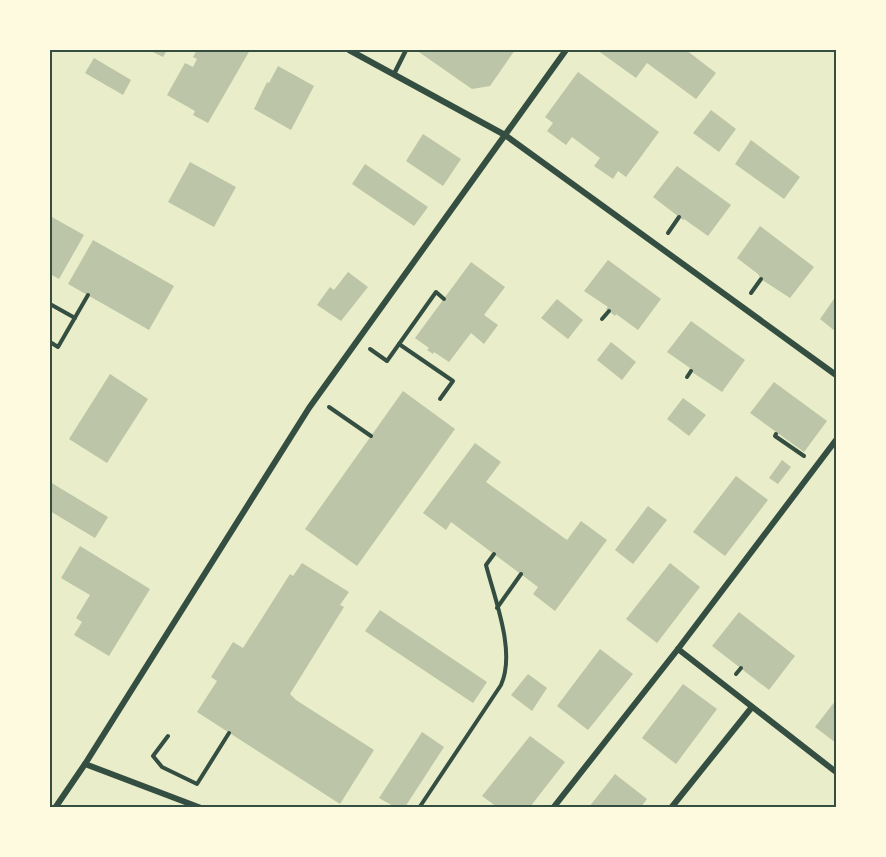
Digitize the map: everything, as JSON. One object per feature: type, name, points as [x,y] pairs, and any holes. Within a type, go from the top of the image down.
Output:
[{"type":"street","points":[[349,50],[505,135],[837,375]]},
{"type":"street","points":[[55,807],[85,764],[316,398],[566,50]]},
{"type":"street","points":[[553,807],[678,649],[837,440]]},
{"type":"street","points":[[678,649],[837,772]]},
{"type":"street","points":[[671,807],[752,707]]},
{"type":"street","points":[[85,764],[201,807]]},
{"type":"lane","points":[[394,74],[406,50]]},
{"type":"path","points":[[668,233],[679,217]]},
{"type":"path","points":[[751,293],[761,279]]},
{"type":"path","points":[[357,340],[387,361],[436,292],[444,298]]},
{"type":"path","points":[[50,342],[58,347],[88,296]]},
{"type":"path","points":[[50,304],[75,318]]},
{"type":"path","points":[[602,319],[609,311]]},
{"type":"path","points":[[399,344],[453,381],[440,399]]},
{"type":"path","points":[[687,377],[691,371]]},
{"type":"path","points":[[316,398],[371,436]]},
{"type":"path","points":[[776,434],[775,436],[817,465]]},
{"type":"path","points":[[419,807],[501,685],[505,675],[507,654],[486,566],[494,554]]},
{"type":"path","points":[[497,608],[521,574]]},
{"type":"path","points":[[168,736],[153,756],[162,767],[197,784],[229,733]]},
{"type":"building","points":[[149,50],[167,50],[163,57]]},
{"type":"building","points":[[197,50],[250,50],[208,123],[193,115],[195,111],[167,95],[185,63],[193,67],[197,59],[193,57]]},
{"type":"building","points":[[416,50],[515,50],[490,86],[472,89]]},
{"type":"building","points":[[597,50],[686,50],[716,73],[696,99],[647,63],[636,78]]},
{"type":"building","points":[[94,58],[131,80],[123,95],[85,73]]},
{"type":"building","points":[[278,66],[314,86],[291,130],[254,109],[267,82],[269,83]]},
{"type":"building","points":[[578,72],[659,132],[626,177],[618,171],[613,179],[594,166],[600,158],[572,137],[566,145],[547,131],[553,123],[545,117]]},
{"type":"building","points":[[711,110],[736,129],[719,152],[693,133]]},
{"type":"building","points":[[423,134],[461,159],[443,186],[406,161]]},
{"type":"building","points":[[751,140],[800,177],[784,199],[735,164]]},
{"type":"building","points":[[190,162],[236,187],[214,227],[168,202]]},
{"type":"building","points":[[365,164],[428,207],[414,226],[352,184]]},
{"type":"building","points":[[677,166],[731,205],[708,236],[653,197]]},
{"type":"building","points":[[50,216],[84,235],[59,279],[50,274]]},
{"type":"building","points":[[760,226],[814,267],[790,298],[761,279],[737,258]]},
{"type":"building","points":[[93,240],[174,286],[149,330],[68,284]]},
{"type":"building","points":[[608,260],[661,299],[638,330],[616,314],[615,316],[606,309],[608,307],[584,291]]},
{"type":"building","points":[[471,262],[505,287],[484,315],[498,325],[484,344],[471,333],[449,362],[427,350],[429,348],[415,338]]},
{"type":"building","points":[[348,272],[368,287],[341,321],[317,305],[330,287],[334,290]]},
{"type":"building","points":[[836,296],[836,332],[820,319]]},
{"type":"building","points":[[557,299],[583,320],[568,339],[541,318]]},
{"type":"building","points":[[691,321],[745,360],[722,392],[667,352]]},
{"type":"building","points":[[611,342],[636,362],[622,380],[597,360]]},
{"type":"building","points":[[110,374],[148,399],[107,463],[69,439]]},
{"type":"building","points":[[774,382],[827,421],[804,452],[750,413]]},
{"type":"building","points":[[403,391],[455,429],[357,566],[305,529]]},
{"type":"building","points":[[683,398],[706,415],[689,436],[667,419]]},
{"type":"building","points":[[475,443],[501,462],[486,482],[567,540],[581,521],[607,540],[555,611],[533,594],[538,587],[451,522],[446,530],[423,513]]},
{"type":"building","points":[[782,460],[791,467],[778,484],[769,478]]},
{"type":"building","points":[[736,476],[768,500],[725,556],[693,532]]},
{"type":"building","points":[[50,482],[108,517],[95,538],[50,511]]},
{"type":"building","points":[[648,506],[667,520],[633,564],[615,550]]},
{"type":"building","points":[[80,546],[150,589],[109,656],[74,635],[82,622],[76,618],[90,595],[61,578]]},
{"type":"building","points":[[302,563],[349,592],[340,605],[344,607],[290,694],[374,750],[340,804],[197,712],[217,681],[211,677],[233,642],[243,648],[290,574],[293,576]]},
{"type":"building","points":[[670,563],[700,587],[657,643],[626,619]]},
{"type":"building","points":[[380,610],[487,682],[473,703],[365,631]]},
{"type":"building","points":[[739,612],[795,656],[769,690],[712,646]]},
{"type":"building","points":[[600,649],[633,674],[588,730],[557,706]]},
{"type":"building","points":[[528,674],[547,688],[532,711],[511,695]]},
{"type":"building","points":[[683,684],[717,709],[676,764],[642,738]]},
{"type":"building","points":[[836,700],[836,743],[815,727]]},
{"type":"building","points":[[422,732],[444,747],[405,807],[395,807],[379,798]]},
{"type":"building","points":[[530,736],[565,762],[530,807],[497,807],[482,796]]},
{"type":"building","points":[[615,774],[647,799],[641,807],[589,807]]}]
